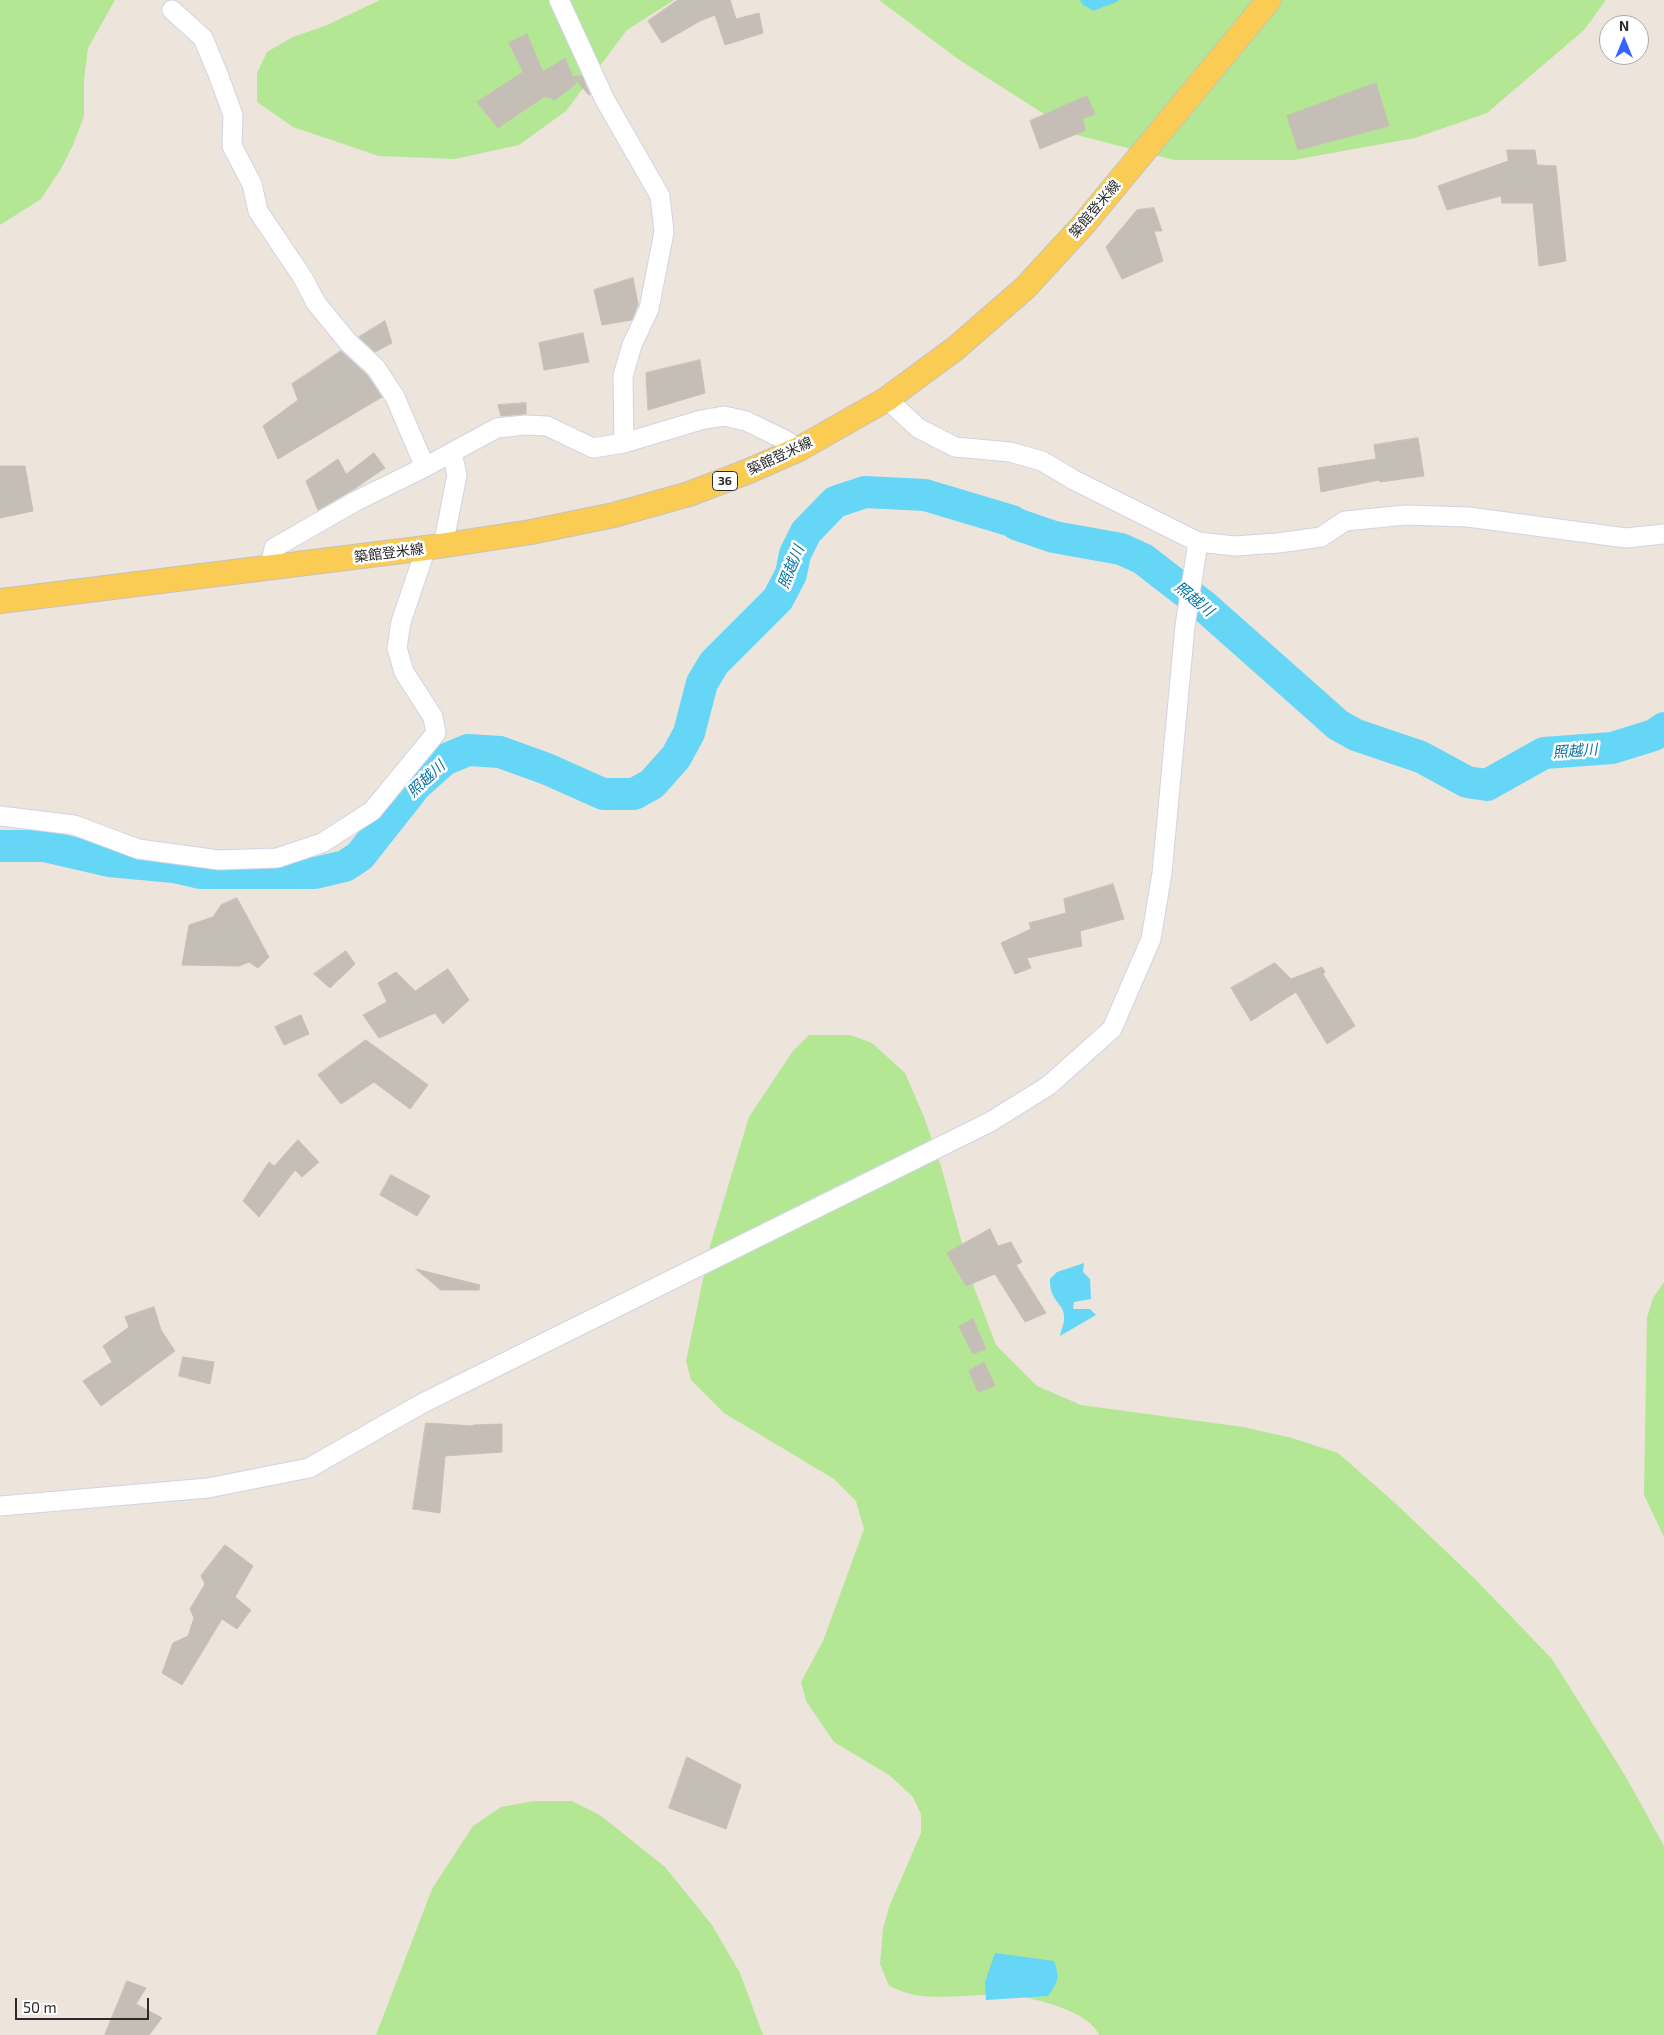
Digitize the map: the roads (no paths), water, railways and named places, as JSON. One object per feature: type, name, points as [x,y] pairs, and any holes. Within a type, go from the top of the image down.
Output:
[{"type":"main road","name":"築館登米線","points":[[0,602],[434,547],[531,532],[614,515],[689,494],[750,471],[799,449],[887,399],[956,348],[1025,288],[1083,225],[1269,0]]},
{"type":"street","points":[[559,0],[605,100],[660,196],[664,232],[651,300],[649,309],[632,345],[624,376],[624,442]]},
{"type":"street","points":[[172,10],[203,38],[233,115],[232,146],[252,184],[258,211],[303,278],[316,303],[348,342],[376,368],[395,397],[425,467]]},
{"type":"street","points":[[887,399],[918,428],[955,447],[1010,452],[1042,461],[1074,480],[1198,542],[1235,546],[1278,544],[1321,537],[1345,520],[1406,516],[1468,517],[1626,538],[1664,534]]},
{"type":"street","points":[[270,567],[274,548],[356,501],[425,467],[497,428],[525,425],[546,426],[593,448],[624,442],[701,420],[724,416],[746,421],[799,449]]},
{"type":"street","points":[[0,816],[74,826],[138,849],[219,860],[277,858],[322,843],[372,811],[436,732],[433,717],[404,672],[397,648],[401,622],[434,547],[457,475],[452,453]]},
{"type":"street","points":[[0,1506],[208,1488],[310,1468],[421,1404],[990,1122],[1048,1086],[1112,1029],[1150,939],[1162,873],[1185,626],[1198,542]]},
{"type":"water","points":[[1080,0],[1119,1],[1093,11],[1082,4]]},
{"type":"water","points":[[1084,1263],[1083,1272],[1090,1279],[1091,1299],[1074,1302],[1073,1309],[1090,1309],[1096,1315],[1060,1336],[1064,1321],[1063,1312],[1052,1292],[1050,1279],[1057,1272]]},
{"type":"water","points":[[995,1953],[1054,1961],[1057,1980],[1048,1996],[986,2000],[985,1982]]},
{"type":"waterway","name":"照越川","points":[[0,846],[44,846],[109,861],[174,867],[200,873],[315,873],[345,866],[360,856],[416,785],[444,760],[468,750],[500,752],[547,769],[603,794],[634,794],[652,784],[676,757],[689,733],[702,683],[714,663],[778,599],[791,574],[795,554],[806,532],[835,502],[865,492],[925,495],[1012,521],[1054,537],[1121,549],[1143,559],[1205,607],[1338,725],[1356,735],[1421,757],[1467,782],[1487,785],[1544,753],[1612,748],[1654,735],[1664,728]]}]
